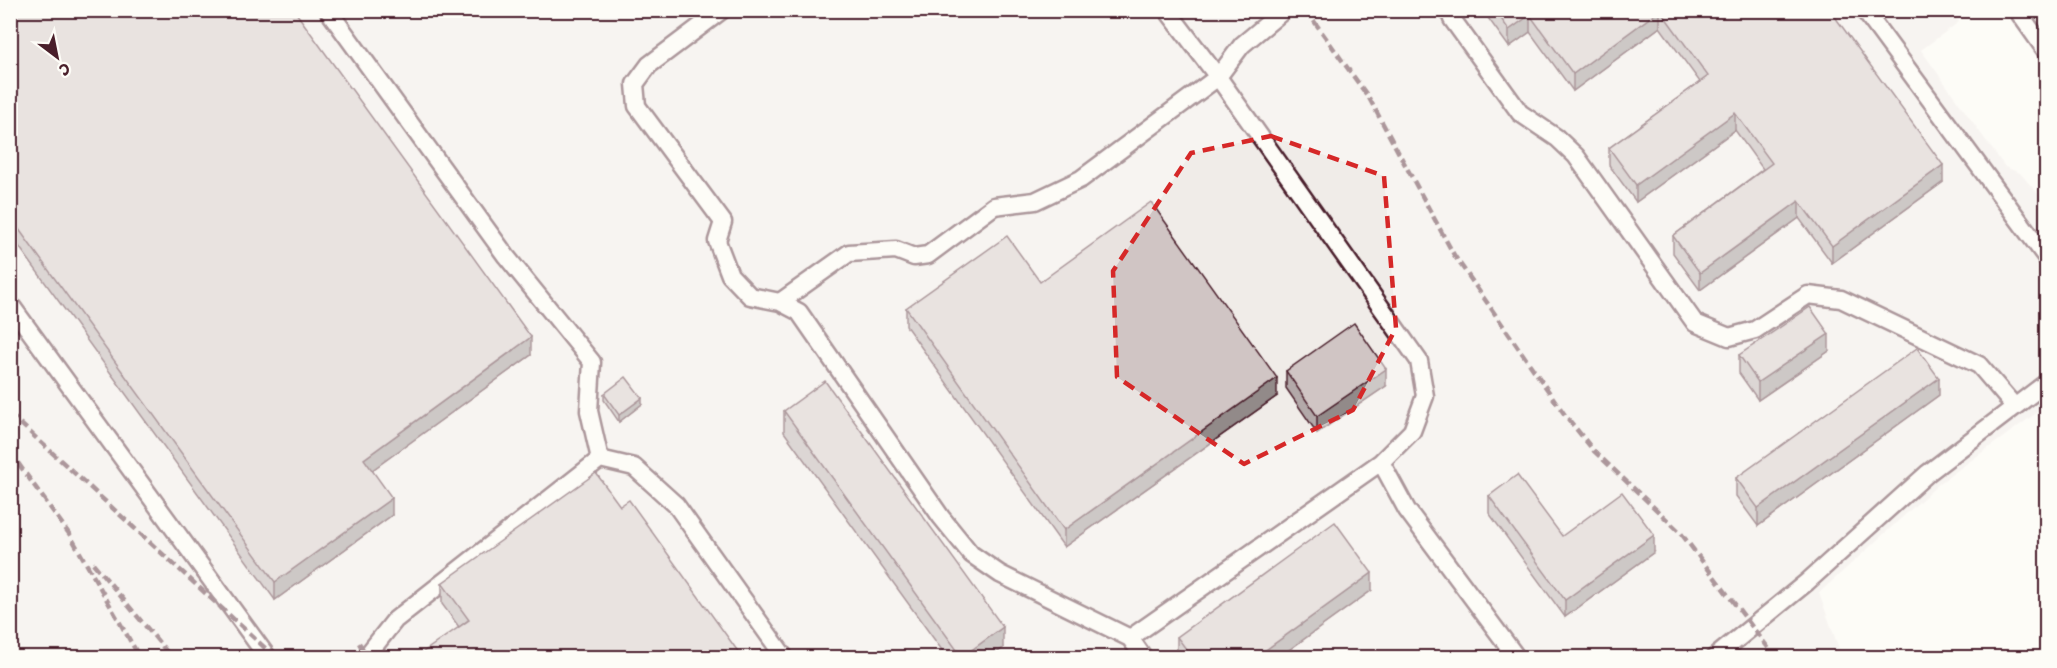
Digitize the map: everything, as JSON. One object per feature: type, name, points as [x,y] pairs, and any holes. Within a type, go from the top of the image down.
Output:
[{"type":"lane","points":[[328,10],[506,256],[592,362],[589,411],[600,459]]},
{"type":"lane","points":[[722,10],[649,65],[635,84],[637,106],[723,222],[717,241],[730,275],[750,296],[780,302],[799,312],[941,518],[971,554],[1000,574],[1130,638],[1144,657]]},
{"type":"lane","points":[[1130,638],[1381,462],[1412,431],[1425,396],[1419,360],[1218,77],[1167,10]]},
{"type":"lane","points":[[780,302],[849,253],[896,250],[914,257],[928,255],[994,206],[1035,201],[1081,179],[1218,77],[1242,45],[1284,10]]},
{"type":"lane","points":[[1449,10],[1452,19],[1520,113],[1557,138],[1576,156],[1695,323],[1729,337],[1755,330],[1808,295],[1841,299],[1979,365],[2014,406]]},
{"type":"lane","points":[[1864,10],[2046,257]]},
{"type":"lane","points":[[2018,10],[2046,51]]},
{"type":"lane","points":[[10,304],[268,657]]},
{"type":"lane","points":[[1714,657],[1807,582],[1928,473],[2046,383]]},
{"type":"lane","points":[[365,657],[395,620],[600,459]]},
{"type":"lane","points":[[600,459],[633,466],[676,505],[785,657]]},
{"type":"lane","points":[[1381,462],[1407,510],[1517,657]]},
{"type":"highlighted area","points":[[1271,136],[1384,176],[1396,328],[1353,410],[1244,464],[1117,377],[1113,271],[1191,153]]},
{"type":"shaded area","points":[[10,11],[1951,11],[1959,22],[1921,50],[2005,167],[2020,173],[2046,203],[2046,406],[1940,483],[1819,593],[1842,657],[11,657]]},
{"type":"building","points":[[10,10],[294,10],[531,337],[364,459],[392,498],[275,582],[10,217]]},
{"type":"building","points":[[1495,10],[1660,10],[1573,74],[1530,15],[1509,30]]},
{"type":"building","points":[[1660,10],[1830,10],[1943,165],[1832,246],[1799,201],[1700,273],[1673,236],[1772,163],[1735,113],[1636,185],[1609,148],[1708,76]]},
{"type":"building","points":[[1151,202],[1277,378],[1064,530],[906,308],[1007,236],[1040,282]]},
{"type":"building","points":[[1810,307],[1829,334],[1758,382],[1739,355]]},
{"type":"building","points":[[1354,323],[1386,369],[1317,416],[1286,371]]},
{"type":"building","points":[[1917,348],[1939,378],[1758,508],[1736,478]]},
{"type":"building","points":[[626,377],[642,398],[619,415],[604,394]]},
{"type":"building","points":[[825,381],[1003,627],[962,657],[784,411]]},
{"type":"building","points":[[596,473],[620,506],[629,500],[742,657],[416,657],[469,620],[442,583]]},
{"type":"building","points":[[1517,475],[1562,536],[1622,492],[1654,535],[1565,600],[1489,496]]},
{"type":"building","points":[[1335,522],[1372,573],[1256,657],[1192,657],[1177,637]]},
{"type":"railway","points":[[1306,10],[1369,98],[1454,255],[1565,415],[1594,451],[1680,532],[1776,658]]},
{"type":"railway","points":[[10,414],[276,658]]},
{"type":"railway","points":[[10,452],[70,535],[140,658]]},
{"type":"railway","points":[[93,563],[172,658]]},
{"type":"railway","points":[[359,643],[368,658]]}]
